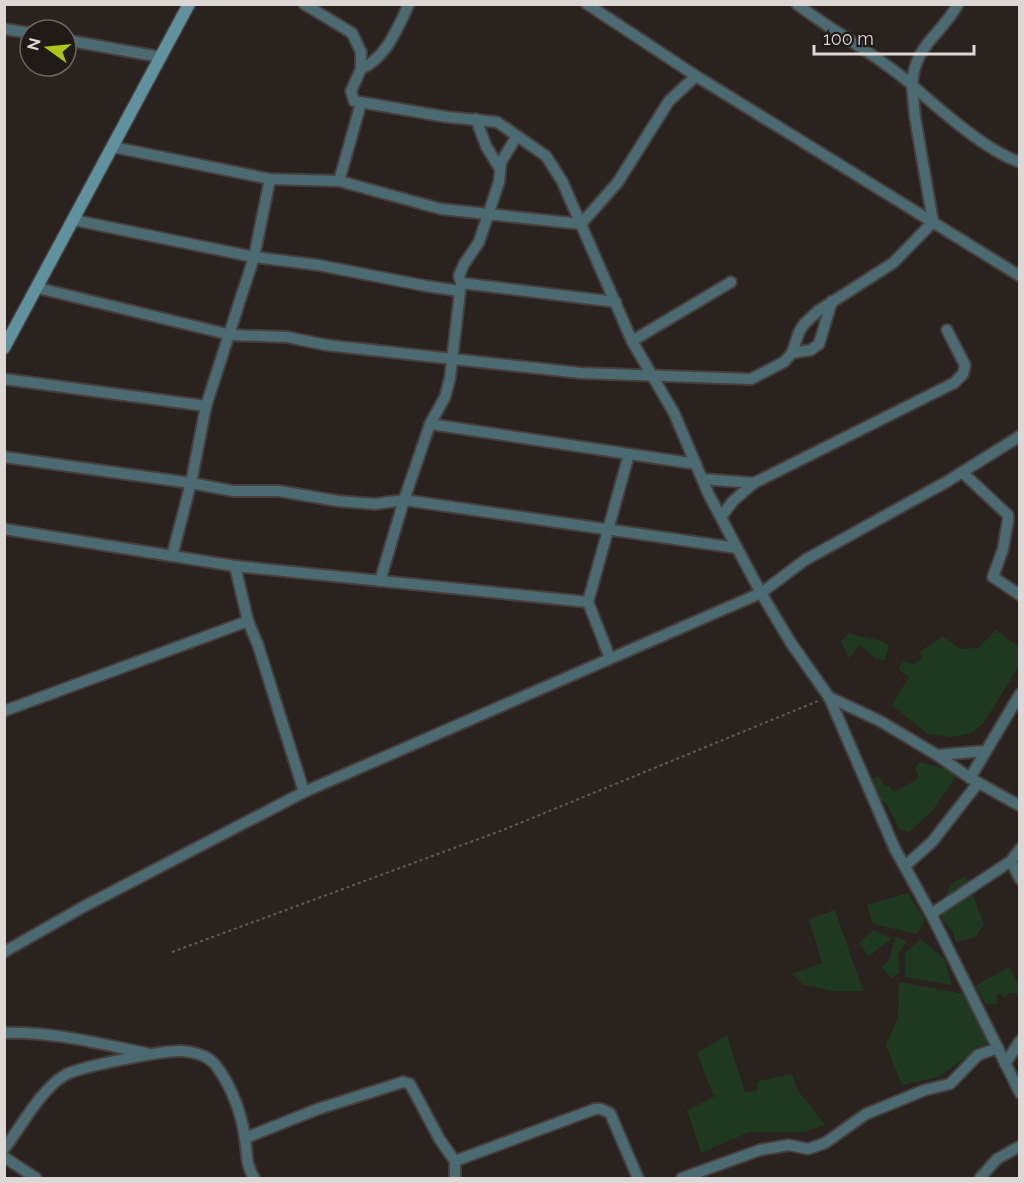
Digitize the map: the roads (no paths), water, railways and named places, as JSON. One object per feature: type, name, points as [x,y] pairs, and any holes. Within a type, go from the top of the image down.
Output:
[{"type":"street","points":[[4,348],[189,4]]},
{"type":"street","points":[[304,4],[352,33],[361,52],[361,69],[351,91],[354,101],[412,109],[447,117],[497,122],[546,156],[562,181],[632,341],[674,413],[702,479],[737,548],[791,643],[829,696],[895,849],[931,914],[1020,1093]]},
{"type":"street","points":[[361,69],[376,61],[384,51],[409,4]]},
{"type":"street","points":[[587,4],[696,76],[1020,276]]},
{"type":"street","points":[[797,4],[817,20],[894,69],[939,109],[992,149],[1020,162]]},
{"type":"street","points":[[933,222],[915,117],[913,70],[917,56],[929,39],[951,17],[958,4]]},
{"type":"street","points":[[78,42],[160,57]]},
{"type":"street","points":[[581,224],[618,182],[669,101],[696,76]]},
{"type":"street","points":[[339,181],[361,103]]},
{"type":"street","points":[[476,119],[486,146],[500,169]]},
{"type":"street","points":[[380,581],[430,424],[445,397],[452,360],[460,287],[459,276],[479,242],[499,182],[500,169],[509,147],[517,136]]},
{"type":"street","points":[[113,147],[270,179],[339,181],[441,209],[581,224]]},
{"type":"street","points":[[172,556],[191,483],[206,406],[231,335],[254,257],[270,179]]},
{"type":"street","points":[[74,220],[254,257],[318,265],[426,286],[460,287],[616,302]]},
{"type":"street","points":[[38,288],[231,335],[287,337],[326,345],[581,374],[751,379],[784,362],[792,353],[804,324],[832,301],[893,263],[933,222]]},
{"type":"street","points":[[632,341],[730,282]]},
{"type":"street","points":[[792,353],[811,350],[819,344],[832,301]]},
{"type":"street","points":[[721,517],[734,501],[754,483],[954,383],[963,374],[965,365],[946,330]]},
{"type":"street","points":[[4,379],[206,406]]},
{"type":"street","points":[[430,424],[696,464]]},
{"type":"street","points":[[4,952],[83,907],[304,792],[761,593],[806,560],[962,472],[1020,436]]},
{"type":"street","points":[[610,658],[588,602],[629,454]]},
{"type":"street","points":[[4,457],[233,491],[279,492],[375,504],[404,500],[737,548]]},
{"type":"street","points":[[962,472],[1008,515],[1003,549],[993,577],[1020,595]]},
{"type":"street","points":[[702,479],[754,483]]},
{"type":"street","points":[[4,529],[235,566],[588,602]]},
{"type":"street","points":[[235,566],[248,621],[258,645],[304,792]]},
{"type":"street","points":[[4,711],[248,621]]},
{"type":"street","points":[[905,866],[932,842],[974,780],[986,751],[1020,694]]},
{"type":"street","points":[[829,696],[880,721],[1020,806]]},
{"type":"street","points":[[937,754],[986,751]]},
{"type":"street","points":[[931,914],[1011,861],[1020,849]]},
{"type":"street","points":[[1011,861],[1020,879]]},
{"type":"street","points":[[4,1033],[20,1032],[69,1038],[153,1055]]},
{"type":"street","points":[[1005,1064],[1020,1041]]},
{"type":"street","points":[[682,1179],[760,1150],[789,1144],[808,1149],[825,1143],[866,1114],[925,1090],[951,1084],[978,1055],[998,1048]]},
{"type":"street","points":[[4,1149],[48,1089],[66,1074],[179,1051],[211,1059],[231,1090],[245,1138],[247,1166],[254,1179]]},
{"type":"street","points":[[245,1138],[318,1109],[403,1082],[410,1084],[440,1140],[455,1161],[455,1179]]},
{"type":"street","points":[[455,1161],[594,1109],[602,1109],[610,1113],[638,1179]]},
{"type":"street","points":[[980,1179],[997,1159],[1020,1146]]},
{"type":"street","points":[[4,1157],[36,1179]]}]
